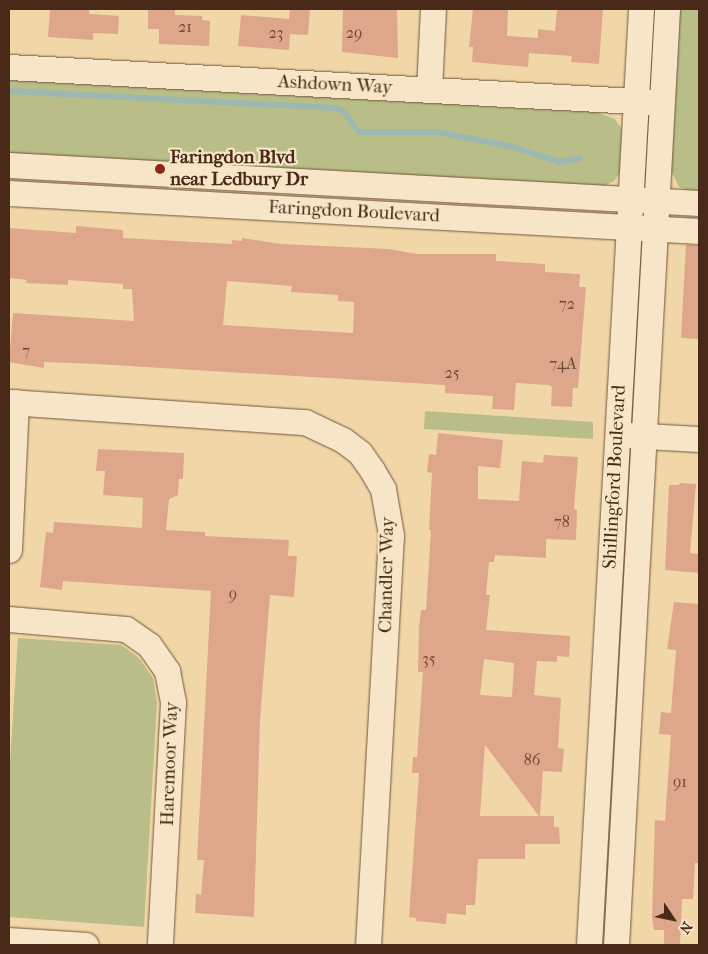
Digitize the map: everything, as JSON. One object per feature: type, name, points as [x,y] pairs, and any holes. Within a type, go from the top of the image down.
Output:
[{"type":"street","points":[[429,90],[433,9]]},
{"type":"street","name":"Shillingford Boulevard","points":[[589,945],[641,9]]},
{"type":"street","name":"Shillingford Boulevard","points":[[616,945],[667,9]]},
{"type":"street","name":"Ashdown Way","points":[[9,67],[662,103]]},
{"type":"street","name":"Faringdon Boulevard","points":[[9,165],[699,203]]},
{"type":"street","points":[[218,177],[218,205]]},
{"type":"street","name":"Faringdon Boulevard","points":[[9,193],[699,231]]},
{"type":"street","points":[[9,550],[12,402]]},
{"type":"street","name":"Chandler Way","points":[[12,402],[298,420],[343,440],[360,453],[372,470],[383,489],[391,535],[368,945]]},
{"type":"street","points":[[617,435],[699,440]]},
{"type":"street","name":"Haremoor Way","points":[[9,619],[126,629],[149,645],[167,671],[174,702],[160,945]]},
{"type":"street","points":[[9,940],[75,945]]},
{"type":"green space","points":[[678,9],[699,9],[699,194],[679,187],[670,169]]},
{"type":"green space","points":[[9,80],[596,112],[615,119],[622,130],[621,171],[614,181],[602,187],[9,155]]},
{"type":"green space","points":[[425,411],[593,422],[593,439],[424,429]]},
{"type":"green space","points":[[18,638],[121,645],[138,657],[153,678],[157,702],[144,927],[9,917],[9,778]]},
{"type":"building","points":[[50,9],[89,9],[89,14],[119,16],[118,34],[93,33],[93,40],[48,37]]},
{"type":"building","points":[[148,9],[175,9],[175,15],[202,16],[202,20],[210,21],[209,46],[159,44],[159,29],[148,29]]},
{"type":"building","points":[[290,9],[310,9],[308,35],[290,34],[289,50],[238,46],[241,15],[289,19]]},
{"type":"building","points":[[343,9],[397,9],[398,58],[342,52]]},
{"type":"building","points":[[473,9],[508,9],[507,36],[538,38],[538,29],[555,31],[557,9],[603,9],[599,64],[571,62],[572,56],[529,53],[528,67],[472,62],[473,47],[469,47]]},
{"type":"building","points":[[76,226],[123,230],[123,238],[232,244],[232,240],[242,241],[242,238],[281,244],[389,249],[417,254],[496,254],[496,261],[545,264],[545,272],[580,274],[579,287],[586,287],[578,388],[573,388],[572,407],[551,406],[552,387],[549,385],[516,383],[514,410],[492,409],[493,396],[445,393],[445,385],[96,364],[44,362],[44,368],[9,362],[13,313],[134,321],[132,289],[123,289],[123,284],[68,280],[68,285],[26,283],[27,280],[9,278],[9,228],[76,233]],"holes":[[[227,281],[292,286],[291,292],[338,295],[338,301],[354,302],[353,333],[223,325]]]},
{"type":"building","points":[[686,245],[699,245],[699,339],[681,338]]},
{"type":"building","points":[[438,433],[503,440],[500,468],[478,466],[478,499],[519,501],[522,461],[543,463],[544,455],[578,457],[574,509],[577,510],[576,540],[546,539],[546,558],[495,555],[494,562],[489,562],[486,595],[490,595],[486,630],[570,636],[569,657],[557,656],[557,662],[537,661],[534,695],[561,698],[558,748],[564,749],[562,772],[543,771],[540,816],[554,816],[554,827],[559,827],[560,844],[525,844],[525,859],[478,859],[475,905],[466,905],[466,915],[447,913],[446,924],[416,921],[416,918],[409,917],[419,773],[412,773],[413,757],[417,757],[423,672],[418,672],[419,628],[421,610],[426,610],[431,530],[429,530],[432,473],[427,472],[429,454],[436,455]],"holes":[[[484,659],[514,663],[512,697],[480,695]],[[485,745],[539,816],[480,816]]]},
{"type":"building","points":[[98,449],[184,453],[183,479],[179,479],[178,495],[169,499],[166,530],[205,532],[205,536],[289,540],[288,556],[297,556],[294,597],[270,595],[260,720],[254,917],[195,913],[196,894],[201,895],[204,860],[197,860],[211,591],[63,581],[62,590],[40,587],[46,532],[53,533],[54,522],[142,528],[143,498],[103,495],[105,471],[96,471]]},
{"type":"building","points":[[680,483],[696,484],[690,553],[699,554],[699,573],[665,570],[669,485],[679,485]]},
{"type":"building","points":[[674,602],[699,604],[699,863],[695,863],[693,899],[682,899],[680,944],[664,944],[664,930],[654,930],[652,918],[655,820],[665,821],[671,735],[659,734],[661,712],[671,713],[676,650],[667,649]]},
{"type":"waterway","points":[[9,91],[336,108],[344,112],[359,132],[438,132],[509,146],[560,162],[580,158]]},
{"type":"place","name":"Faringdon Blvd near Ledbury Dr","points":[[160,169]]}]
